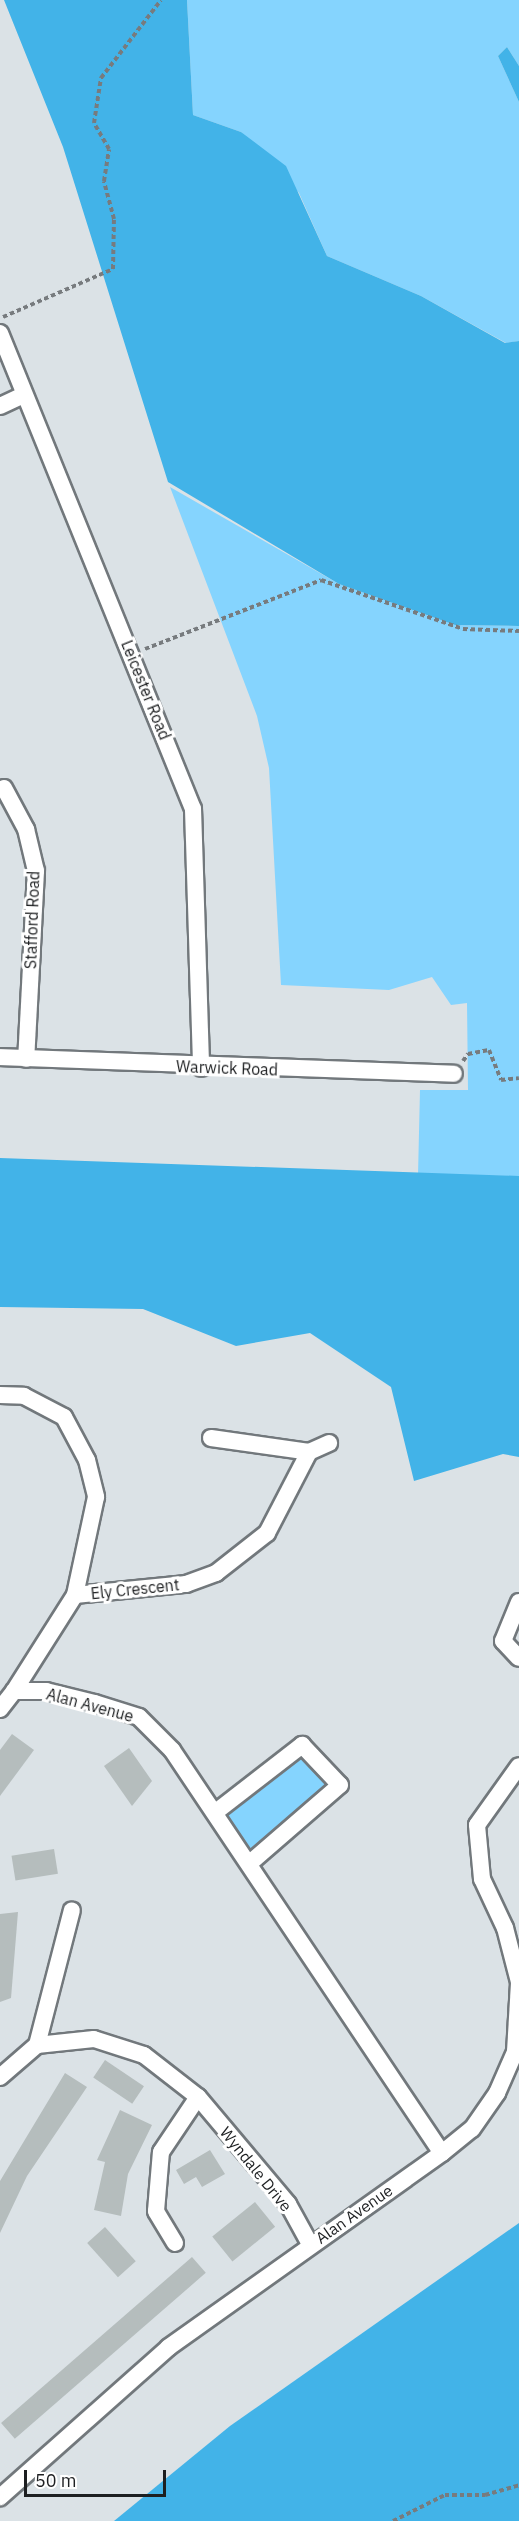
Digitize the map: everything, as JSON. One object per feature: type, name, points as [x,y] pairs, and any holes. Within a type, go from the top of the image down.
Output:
[{"type":"street","name":"Leicester Road","points":[[0,333],[193,809],[201,1068]]},
{"type":"street","points":[[0,406],[24,395]]},
{"type":"street","name":"Stafford Road","points":[[4,788],[26,829],[36,871],[26,1059]]},
{"type":"street","name":"Warwick Road","points":[[0,1057],[201,1068],[454,1074]]},
{"type":"street","points":[[0,1395],[47,1404],[64,1417],[87,1460],[96,1497],[75,1595],[14,1691],[0,1709]]},
{"type":"street","points":[[211,1438],[309,1452],[329,1443]]},
{"type":"street","name":"Ely Crescent","points":[[75,1595],[186,1584],[216,1573],[267,1533],[309,1452]]},
{"type":"street","points":[[519,1602],[503,1641],[519,1658]]},
{"type":"street","name":"Alan Avenue","points":[[0,2497],[168,2348],[310,2244],[442,2153],[217,1811],[172,1750],[139,1717],[46,1691],[14,1691]]},
{"type":"street","points":[[217,1811],[302,1745],[340,1785],[250,1863]]},
{"type":"street","points":[[442,2153],[472,2129],[497,2093],[515,2052],[519,1982],[505,1928],[482,1879],[477,1824],[519,1766]]},
{"type":"street","points":[[0,2077],[37,2045],[72,1910]]},
{"type":"street","name":"Wyndale Drive","points":[[37,2045],[94,2039],[144,2055],[198,2097],[288,2204],[310,2244]]},
{"type":"street","points":[[175,2243],[156,2211],[161,2152],[198,2097]]},
{"type":"path","points":[[0,319],[113,269],[114,219],[104,181],[110,149],[94,123],[101,78],[161,0]]},
{"type":"path","points":[[132,654],[321,580],[463,629],[519,631]]},
{"type":"path","points":[[454,1074],[468,1054],[489,1050],[501,1080],[519,1078]]},
{"type":"path","points":[[393,2521],[445,2495],[485,2495],[519,2485]]},
{"type":"shaded area","points":[[4,0],[187,0],[193,115],[241,132],[286,166],[327,256],[421,296],[505,343],[519,341],[519,626],[455,625],[339,584],[168,482],[63,147]]},
{"type":"shaded area","points":[[187,0],[519,0],[519,66],[507,47],[498,56],[519,102],[519,341],[506,343],[421,296],[327,256],[299,193],[241,132],[193,115]]},
{"type":"shaded area","points":[[507,47],[519,66],[519,102],[498,56]]},
{"type":"shaded area","points":[[170,487],[339,584],[455,625],[519,626],[519,1176],[418,1175],[420,1090],[468,1090],[467,1003],[451,1005],[432,977],[389,990],[281,985],[269,768],[257,716]]},
{"type":"shaded area","points":[[0,1158],[519,1176],[519,1457],[503,1454],[414,1481],[391,1387],[310,1333],[236,1346],[143,1309],[0,1307]]},
{"type":"shaded area","points":[[301,1756],[329,1779],[322,1794],[250,1857],[223,1814]]},
{"type":"shaded area","points":[[519,2223],[519,2521],[114,2521],[230,2426]]},
{"type":"building","points":[[12,1734],[34,1750],[0,1796],[0,1750]]},
{"type":"building","points":[[129,1748],[152,1781],[132,1806],[104,1766]]},
{"type":"building","points":[[54,1849],[58,1874],[15,1880],[12,1856]]},
{"type":"building","points":[[18,1912],[11,1998],[0,2002],[0,1914]]},
{"type":"building","points":[[105,2060],[144,2086],[132,2104],[93,2077]]},
{"type":"building","points":[[65,2073],[87,2087],[27,2176],[0,2233],[0,2181]]},
{"type":"building","points":[[120,2110],[152,2125],[128,2174],[121,2216],[94,2210],[105,2162],[97,2160]]},
{"type":"building","points":[[210,2150],[225,2174],[202,2187],[196,2177],[184,2184],[176,2170]]},
{"type":"building","points":[[255,2202],[275,2227],[232,2261],[212,2237]]},
{"type":"building","points":[[105,2227],[136,2261],[118,2277],[87,2243]]},
{"type":"building","points":[[192,2257],[206,2273],[15,2439],[1,2423]]}]
